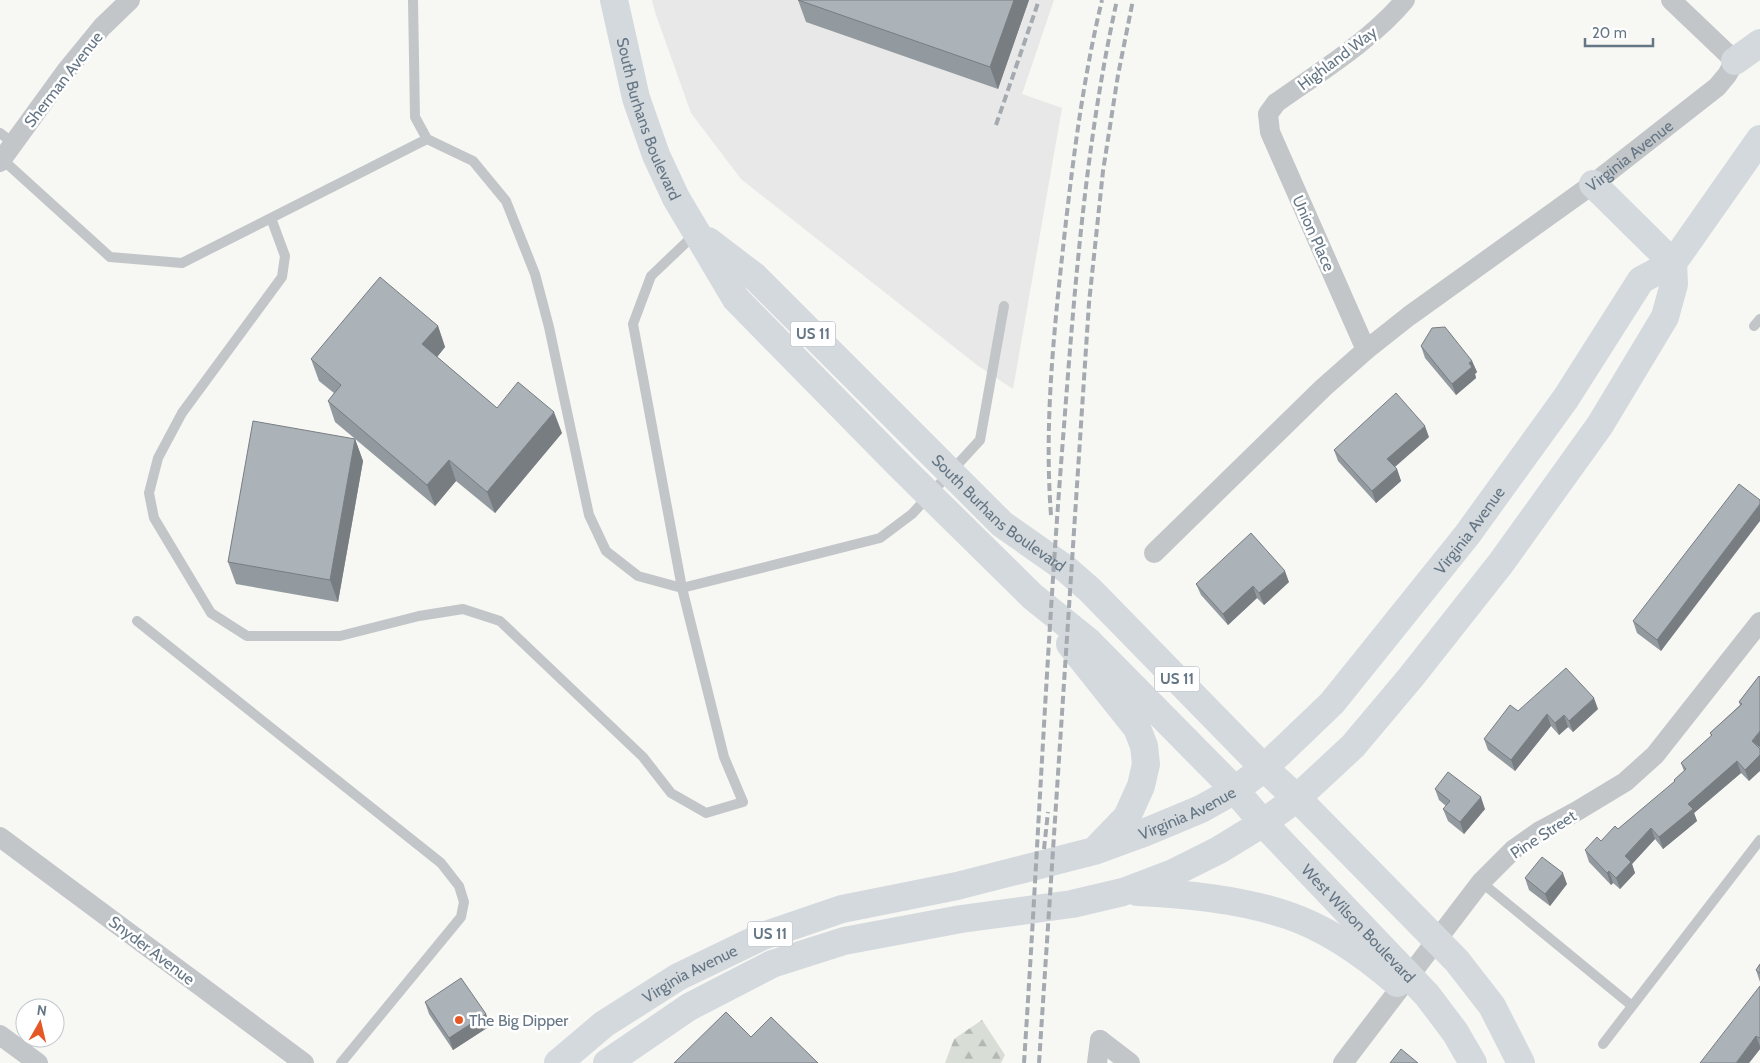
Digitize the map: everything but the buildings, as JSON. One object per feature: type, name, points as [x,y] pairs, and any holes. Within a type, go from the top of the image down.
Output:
[{"type":"main road","name":"South Burhans Boulevard","points":[[614,0],[636,98],[656,155],[676,198],[736,298],[899,465],[1087,653],[1235,790]]},
{"type":"main road","points":[[1735,61],[1760,43]]},
{"type":"main road","name":"Virginia Avenue","points":[[558,1063],[604,1024],[678,976],[763,936],[842,909],[956,886],[1084,854],[1146,832],[1201,809],[1235,790],[1264,768],[1332,703],[1467,535],[1566,398],[1641,280],[1673,264],[1760,139]]},
{"type":"main road","points":[[1593,184],[1673,264]]},
{"type":"main road","name":"South Burhans Boulevard","points":[[697,232],[754,276],[1002,524],[1066,569],[1090,590],[1264,768],[1297,798]]},
{"type":"main road","name":"Virginia Avenue","points":[[607,1063],[689,1007],[772,964],[844,941],[961,919],[1072,904],[1122,892],[1181,869],[1219,850],[1264,823],[1297,798],[1353,746],[1411,677],[1501,563],[1600,425],[1665,317],[1674,284],[1673,264]]},
{"type":"main road","points":[[1084,854],[1127,817],[1142,786],[1146,764],[1144,746],[1137,728],[1087,653]]},
{"type":"main road","name":"West Wilson Boulevard","points":[[1235,790],[1384,961]]},
{"type":"main road","points":[[1297,798],[1457,961],[1492,1006],[1521,1063]]},
{"type":"main road","points":[[1122,892],[1184,894],[1242,903],[1288,915],[1384,961],[1455,1032],[1473,1063]]},
{"type":"street","name":"Sherman Avenue","points":[[1,160],[7,138],[102,27],[130,0]]},
{"type":"street","name":"Highland Way","points":[[1268,114],[1276,103],[1358,43],[1405,0]]},
{"type":"street","points":[[1672,0],[1735,61]]},
{"type":"street","name":"Virginia Avenue","points":[[1154,553],[1324,388],[1366,350],[1409,316],[1593,184],[1717,87],[1735,61]]},
{"type":"street","name":"Union Place","points":[[1268,114],[1270,132],[1366,350]]},
{"type":"street","name":"Pine Street","points":[[1343,1063],[1481,882],[1513,850],[1540,831],[1624,782],[1654,755],[1760,622]]},
{"type":"street","name":"Snyder Avenue","points":[[0,837],[304,1063]]},
{"type":"street","points":[[0,1035],[38,1063]]},
{"type":"street","points":[[1097,1063],[1100,1040],[1130,1063]]},
{"type":"lane","points":[[413,0],[415,117],[427,139],[473,161],[506,201],[535,274],[549,327],[589,515],[606,551],[638,576],[682,588],[880,538],[912,514],[980,440],[1004,306]]},
{"type":"lane","points":[[1,160],[110,257],[182,263],[427,139]]},
{"type":"lane","points":[[271,218],[285,256],[282,277],[182,413],[158,458],[149,493],[154,518],[211,613],[247,636],[340,636],[419,616],[463,609],[500,622],[644,758],[672,793],[706,813],[743,802],[724,758],[682,588],[633,324],[651,276],[697,232]]},
{"type":"lane","points":[[136,620],[441,863],[459,886],[464,902],[461,917],[341,1063]]},
{"type":"lane","points":[[1603,1044],[1631,1005],[1760,840]]},
{"type":"lane","points":[[1481,882],[1631,1005]]},
{"type":"shaded area","points":[[652,0],[1054,0],[1022,94],[1062,108],[1013,389],[977,365],[741,179],[691,113]]},
{"type":"green space","points":[[982,1020],[1005,1055],[1001,1063],[945,1063],[954,1039]]},
{"type":"railway","points":[[996,125],[1039,0]]},
{"type":"railway","points":[[1051,515],[1049,412],[1057,308],[1067,209],[1079,119],[1089,59],[1102,0]]},
{"type":"railway","points":[[1024,1063],[1058,506],[1073,319],[1083,212],[1097,106],[1117,0]]},
{"type":"railway","points":[[1039,1063],[1089,303],[1103,171],[1118,75],[1133,0]]},
{"type":"railway","points":[[1044,849],[1048,812]]},
{"type":"place","name":"The Big Dipper","points":[[459,1020]]}]
